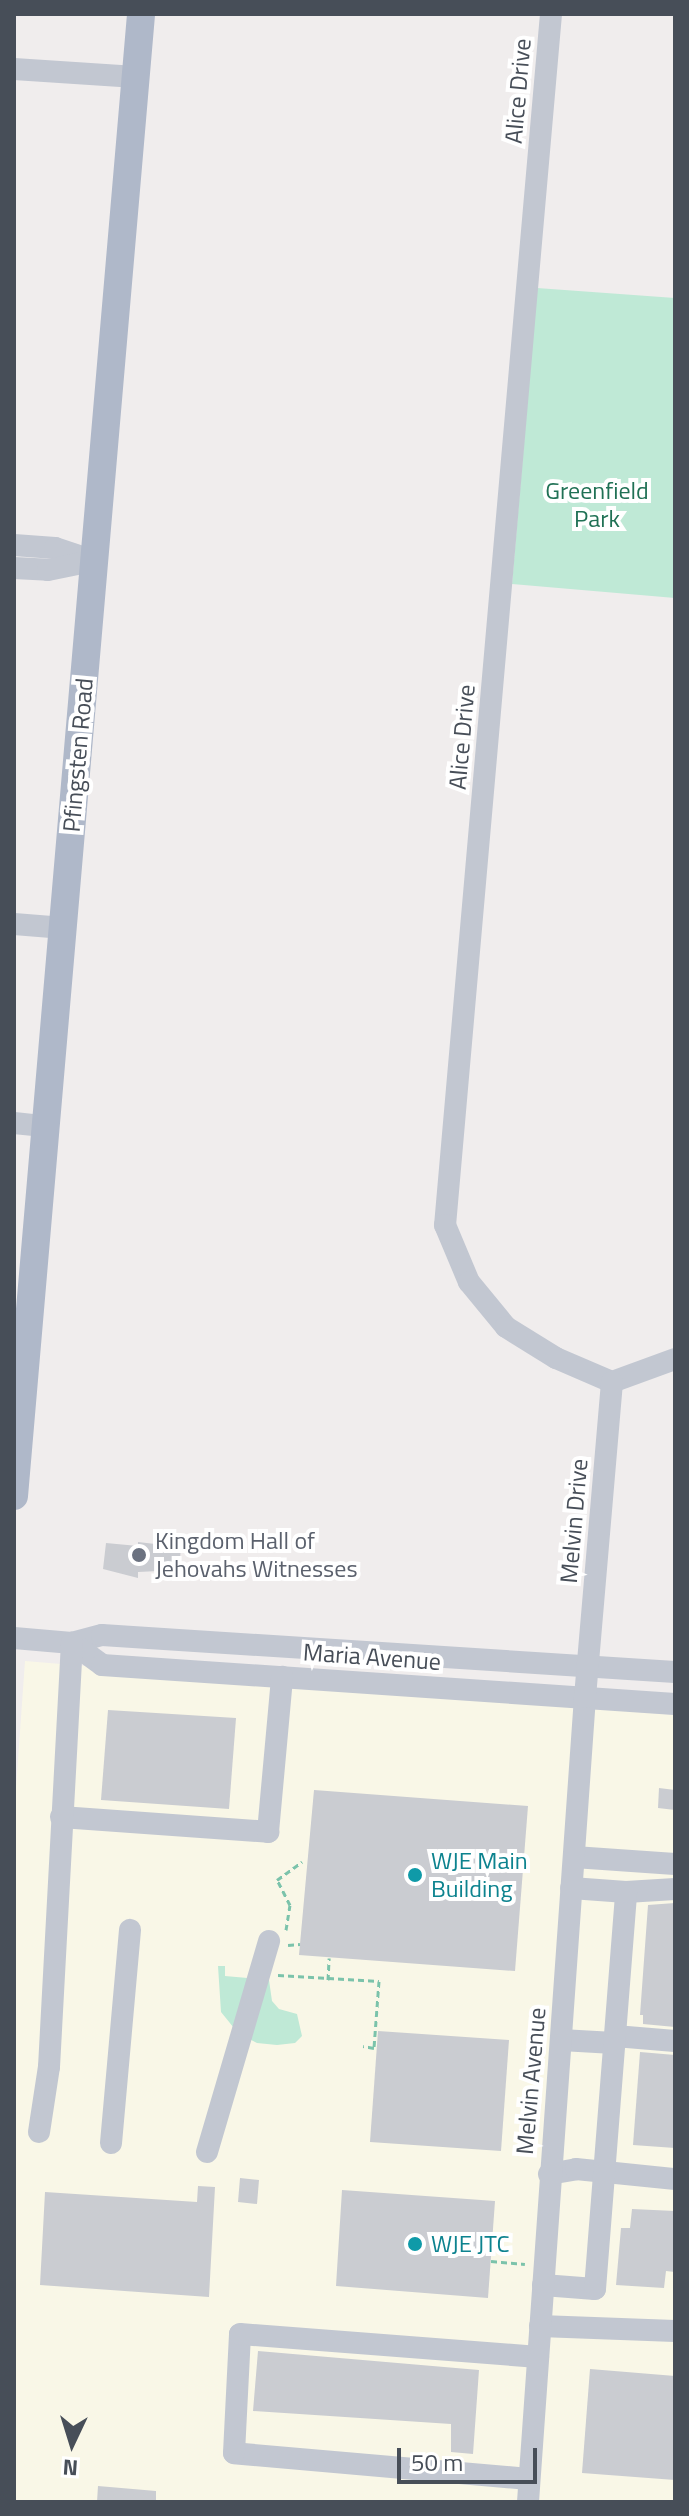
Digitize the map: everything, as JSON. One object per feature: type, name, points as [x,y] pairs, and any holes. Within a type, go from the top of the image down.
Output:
[{"type":"main road","name":"Pfingsten Road","points":[[14,1496],[141,14]]},
{"type":"street","name":"Alice Drive","points":[[551,14],[445,1225],[469,1282],[506,1327],[556,1358],[612,1382]]},
{"type":"street","points":[[14,69],[136,77]]},
{"type":"street","points":[[14,545],[55,548],[94,561]]},
{"type":"street","points":[[14,568],[48,570],[94,561]]},
{"type":"street","points":[[14,924],[64,928]]},
{"type":"street","points":[[14,1123],[44,1126]]},
{"type":"street","points":[[612,1382],[675,1359]]},
{"type":"street","name":"Melvin Drive","points":[[588,1665],[612,1382]]},
{"type":"street","name":"Maria Avenue","points":[[14,1638],[72,1643],[102,1635],[675,1672]]},
{"type":"street","points":[[39,2132],[49,2067],[72,1643]]},
{"type":"street","name":"Maria Avenue","points":[[72,1643],[102,1665],[675,1704]]},
{"type":"street","name":"Melvin Avenue","points":[[528,2502],[549,2174],[588,1665]]},
{"type":"street","points":[[61,1817],[268,1832],[282,1677]]},
{"type":"street","points":[[574,1857],[675,1864]]},
{"type":"street","points":[[571,1888],[626,1892],[675,1889]]},
{"type":"street","points":[[544,2275],[595,2289],[626,1892]]},
{"type":"street","points":[[111,2143],[130,1930]]},
{"type":"street","points":[[207,2152],[269,1941]]},
{"type":"street","points":[[561,2040],[675,2041]]},
{"type":"street","points":[[549,2174],[576,2169],[675,2179]]},
{"type":"street","points":[[540,2326],[675,2331]]},
{"type":"street","points":[[529,2479],[234,2453],[240,2334],[538,2357]]},
{"type":"path","points":[[300,1944],[285,1945],[290,1905],[277,1880],[302,1862]]},
{"type":"path","points":[[328,1980],[329,1958]]},
{"type":"path","points":[[271,1974],[379,1981],[374,2048],[363,2046]]},
{"type":"path","points":[[491,2261],[544,2275]]},
{"type":"shaded area","points":[[25,1661],[675,1715],[675,2502],[14,2502],[14,1816]]},
{"type":"green space","name":"Greenfield Park","points":[[537,288],[675,298],[675,598],[512,584]]},
{"type":"green space","points":[[218,1966],[225,1966],[225,1976],[269,1980],[272,2001],[279,2009],[297,2014],[302,2036],[295,2043],[277,2045],[257,2043],[238,2033],[221,2012]]},
{"type":"building","name":"Kingdom Hall of Jehovahs Witnesses","points":[[138,1542],[181,1547],[179,1570],[138,1572],[138,1578],[103,1569],[106,1543],[138,1546]]},
{"type":"building","points":[[108,1710],[236,1718],[229,1809],[101,1800]]},
{"type":"building","points":[[659,1788],[675,1790],[675,1810],[658,1808]]},
{"type":"building","name":"WJE Main Building","points":[[314,1790],[528,1806],[515,1971],[299,1955]]},
{"type":"building","points":[[675,1903],[675,2027],[643,2024],[643,2015],[640,2015],[648,1905]]},
{"type":"building","points":[[378,2031],[509,2040],[501,2151],[370,2142]]},
{"type":"building","points":[[640,2052],[675,2055],[675,2148],[633,2145]]},
{"type":"building","points":[[240,2178],[259,2180],[257,2204],[238,2202]]},
{"type":"building","points":[[198,2186],[215,2187],[209,2297],[40,2285],[45,2192],[197,2202]]},
{"type":"building","name":"WJE JTC","points":[[342,2190],[495,2201],[488,2298],[336,2286]]},
{"type":"building","points":[[632,2209],[675,2211],[675,2272],[666,2271],[664,2288],[616,2285],[621,2228],[630,2228]]},
{"type":"building","points":[[258,2351],[479,2370],[473,2454],[451,2452],[451,2424],[253,2411]]},
{"type":"building","points":[[590,2369],[675,2376],[675,2480],[582,2473]]},
{"type":"building","points":[[98,2486],[156,2491],[156,2502],[97,2502]]},
{"type":"place","name":"Kingdom Hall of Jehovahs Witnesses","points":[[139,1555]]},
{"type":"place","name":"WJE Main Building","points":[[415,1875]]},
{"type":"place","name":"WJE JTC","points":[[415,2244]]}]
